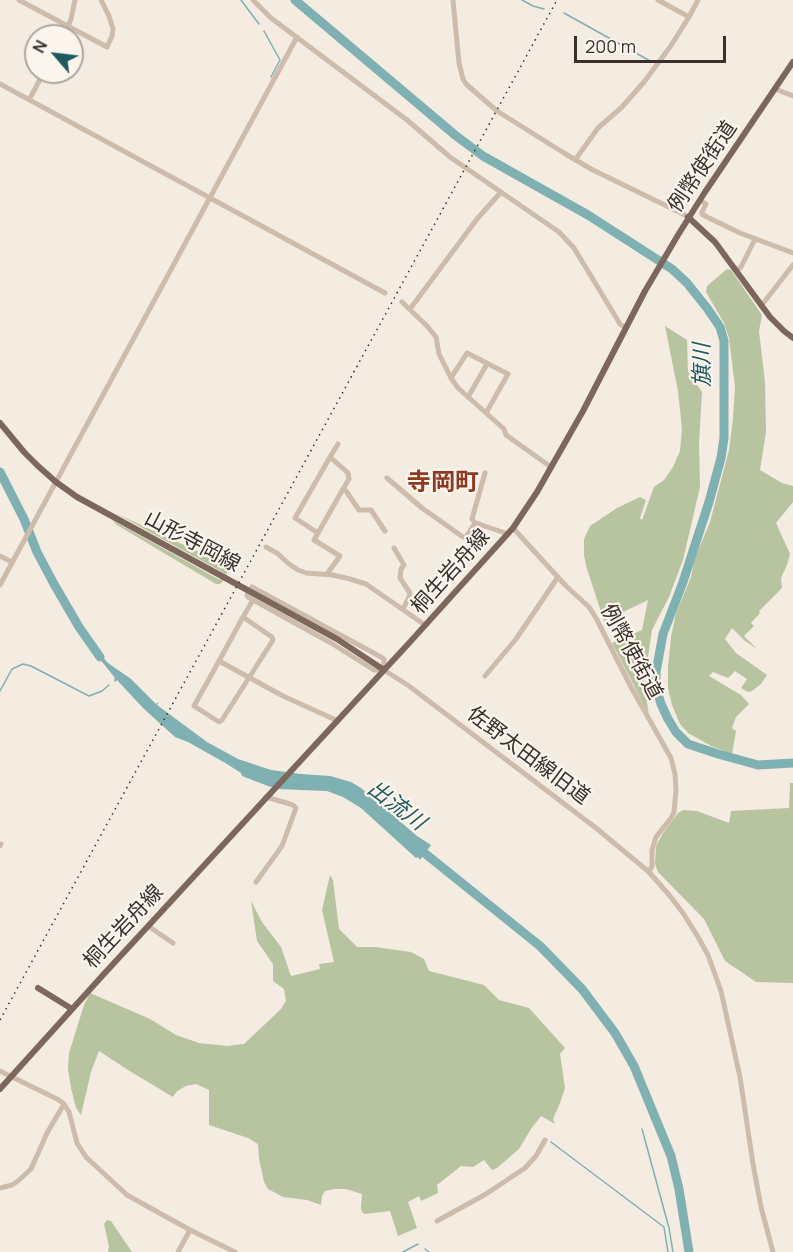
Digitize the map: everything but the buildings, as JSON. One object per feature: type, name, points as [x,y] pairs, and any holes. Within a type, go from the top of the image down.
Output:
[{"type":"main road","name":"例幣使街道","points":[[513,528],[551,468],[688,217],[793,62]]},
{"type":"main road","points":[[688,217],[715,242],[761,306],[776,324],[793,338]]},
{"type":"main road","name":"山形寺岡線","points":[[0,423],[24,452],[56,482],[91,505],[303,621],[384,670]]},
{"type":"main road","name":"桐生岩舟線","points":[[0,1089],[513,528]]},
{"type":"main road","points":[[38,988],[72,1009]]},
{"type":"street","points":[[19,0],[63,24]]},
{"type":"street","points":[[70,24],[75,0]]},
{"type":"street","points":[[84,35],[107,47],[112,36],[112,28],[101,0]]},
{"type":"street","points":[[253,0],[271,18],[407,120],[450,157],[559,232],[568,241],[618,321],[626,328]]},
{"type":"street","points":[[453,0],[459,63],[466,84],[497,111],[575,160],[688,217]]},
{"type":"street","points":[[658,0],[689,17]]},
{"type":"street","points":[[575,160],[598,128],[622,107],[644,82],[663,57],[698,0]]},
{"type":"street","points":[[0,585],[297,38]]},
{"type":"street","points":[[0,84],[386,293]]},
{"type":"street","points":[[29,100],[38,84]]},
{"type":"street","points":[[775,89],[793,96]]},
{"type":"street","points":[[410,309],[477,219],[501,192]]},
{"type":"street","points":[[700,200],[706,204],[702,212],[704,215],[754,239],[793,253]]},
{"type":"street","points":[[736,271],[741,267],[754,239]]},
{"type":"street","points":[[761,306],[793,265]]},
{"type":"street","points":[[402,302],[436,337],[439,354],[458,388],[504,429],[506,435],[551,468]]},
{"type":"street","points":[[452,378],[466,353],[508,374],[486,413]]},
{"type":"street","points":[[468,397],[487,364]]},
{"type":"street","points":[[318,533],[295,518],[338,444]]},
{"type":"street","points":[[327,574],[340,556],[314,540],[349,479],[348,473],[330,456]]},
{"type":"street","points":[[387,478],[422,508],[466,537],[475,522],[473,517],[485,473]]},
{"type":"street","points":[[343,489],[359,510],[371,510],[385,531]]},
{"type":"street","points":[[475,522],[508,534]]},
{"type":"street","name":"例幣使街道","points":[[513,528],[589,607],[668,752],[673,765],[676,790],[674,812],[656,837],[649,872]]},
{"type":"street","points":[[266,547],[298,570],[306,573],[327,574],[366,584],[425,625]]},
{"type":"street","points":[[394,548],[404,565],[400,578],[410,593],[403,609]]},
{"type":"street","points":[[0,555],[12,562]]},
{"type":"street","points":[[485,676],[516,639],[558,577]]},
{"type":"street","points":[[252,586],[381,657],[384,659],[384,670],[374,670],[331,643],[253,600],[247,595],[252,586]]},
{"type":"street","points":[[243,617],[273,638],[222,720],[218,721],[194,706],[243,617],[253,600]]},
{"type":"street","points":[[219,661],[284,696],[338,721]]},
{"type":"street","name":"佐野太田線旧道","points":[[384,670],[409,686],[596,828],[649,872]]},
{"type":"street","points":[[256,882],[282,846],[296,808],[266,797]]},
{"type":"street","points":[[649,872],[670,896],[698,936],[721,991],[740,1077],[761,1207],[773,1252]]},
{"type":"street","points":[[149,925],[173,943]]},
{"type":"street","points":[[0,1071],[64,1104],[69,1112],[77,1143],[86,1156],[127,1195],[190,1230],[236,1252]]},
{"type":"street","points":[[0,1188],[12,1185],[31,1169],[47,1133],[64,1104]]},
{"type":"street","points":[[437,1221],[486,1194],[525,1168],[536,1156],[545,1140]]},
{"type":"street","points":[[178,1252],[190,1230]]},
{"type":"green space","points":[[727,269],[731,270],[762,315],[759,331],[765,382],[766,432],[760,470],[782,483],[793,486],[793,502],[776,523],[790,554],[781,578],[782,588],[759,611],[760,613],[751,623],[754,626],[744,636],[757,649],[732,628],[725,639],[736,653],[767,675],[761,684],[748,692],[741,688],[747,679],[735,671],[728,678],[713,672],[709,676],[741,695],[749,704],[736,717],[732,728],[736,731],[732,754],[711,746],[688,733],[680,724],[668,688],[671,637],[676,613],[710,522],[729,450],[735,387],[729,338],[724,323],[706,292],[707,286]]},
{"type":"green space","points":[[665,326],[687,340],[688,372],[702,392],[699,443],[700,487],[683,560],[669,597],[652,630],[644,684],[649,715],[612,643],[642,630],[648,600],[604,621],[587,569],[584,539],[590,526],[617,508],[640,497],[646,500],[640,518],[642,520],[654,487],[664,480],[680,451],[682,429],[678,391]]},
{"type":"green space","points":[[117,514],[223,563],[227,566],[228,571],[222,582],[216,584],[117,525],[112,520],[220,580],[224,573]]},
{"type":"green space","points":[[790,783],[793,783],[793,983],[756,982],[725,961],[704,919],[658,872],[655,864],[656,846],[678,813],[683,810],[697,811],[729,823],[731,811],[789,808]]},
{"type":"green space","points":[[330,875],[333,880],[339,929],[357,947],[411,952],[424,959],[429,971],[484,985],[499,1000],[529,1008],[565,1048],[560,1054],[565,1088],[553,1119],[555,1124],[541,1116],[519,1149],[497,1168],[492,1170],[484,1160],[473,1167],[461,1166],[437,1185],[438,1193],[421,1201],[419,1196],[408,1202],[417,1228],[398,1236],[390,1211],[365,1214],[362,1212],[362,1194],[346,1189],[325,1191],[321,1205],[307,1200],[283,1197],[268,1189],[264,1182],[258,1144],[248,1138],[209,1125],[209,1090],[196,1084],[177,1091],[173,1097],[99,1051],[91,1072],[81,1115],[76,1108],[71,1088],[68,1069],[69,1053],[90,993],[150,1019],[176,1035],[199,1043],[227,1046],[244,1044],[281,1009],[286,1001],[284,989],[273,981],[273,964],[257,941],[251,901],[262,922],[281,947],[291,976],[320,969],[319,964],[334,962],[322,910]]},
{"type":"green space","points":[[107,1220],[111,1221],[132,1252],[108,1252],[109,1246],[104,1224]]},
{"type":"water","points":[[94,647],[108,663],[131,679],[156,704],[159,702],[157,705],[207,742],[238,759],[271,770],[330,776],[351,782],[431,845],[420,860],[361,808],[343,797],[327,791],[277,789],[268,786],[242,776],[227,764],[175,737],[117,680],[115,682],[115,678],[92,649]]},
{"type":"waterway","points":[[241,0],[259,24]]},
{"type":"waterway","name":"旗川","points":[[295,0],[483,156],[588,215],[672,269],[687,283],[720,327],[724,341],[724,438],[721,458],[683,582],[663,634],[656,672],[656,687],[668,719],[676,732],[688,744],[758,765],[793,763]]},
{"type":"waterway","points":[[522,0],[544,9]]},
{"type":"waterway","points":[[564,13],[652,62]]},
{"type":"waterway","points":[[264,31],[280,60],[271,77]]},
{"type":"waterway","name":"出流川","points":[[0,472],[54,584],[100,657]]},
{"type":"waterway","points":[[0,691],[12,669],[23,664],[89,696],[102,691],[109,685]]},
{"type":"waterway","name":"出流川","points":[[417,847],[540,946],[582,989],[615,1033],[634,1066],[671,1156],[689,1252]]},
{"type":"waterway","points":[[642,1129],[669,1228],[673,1252]]},
{"type":"waterway","points":[[551,1142],[664,1227],[668,1252]]},
{"type":"waterway","points":[[403,1252],[418,1244]]},
{"type":"waterway","points":[[425,1249],[429,1252]]},
{"type":"railway","points":[[0,1020],[557,0]]},
{"type":"district","name":"寺岡町","points":[[443,483]]}]
